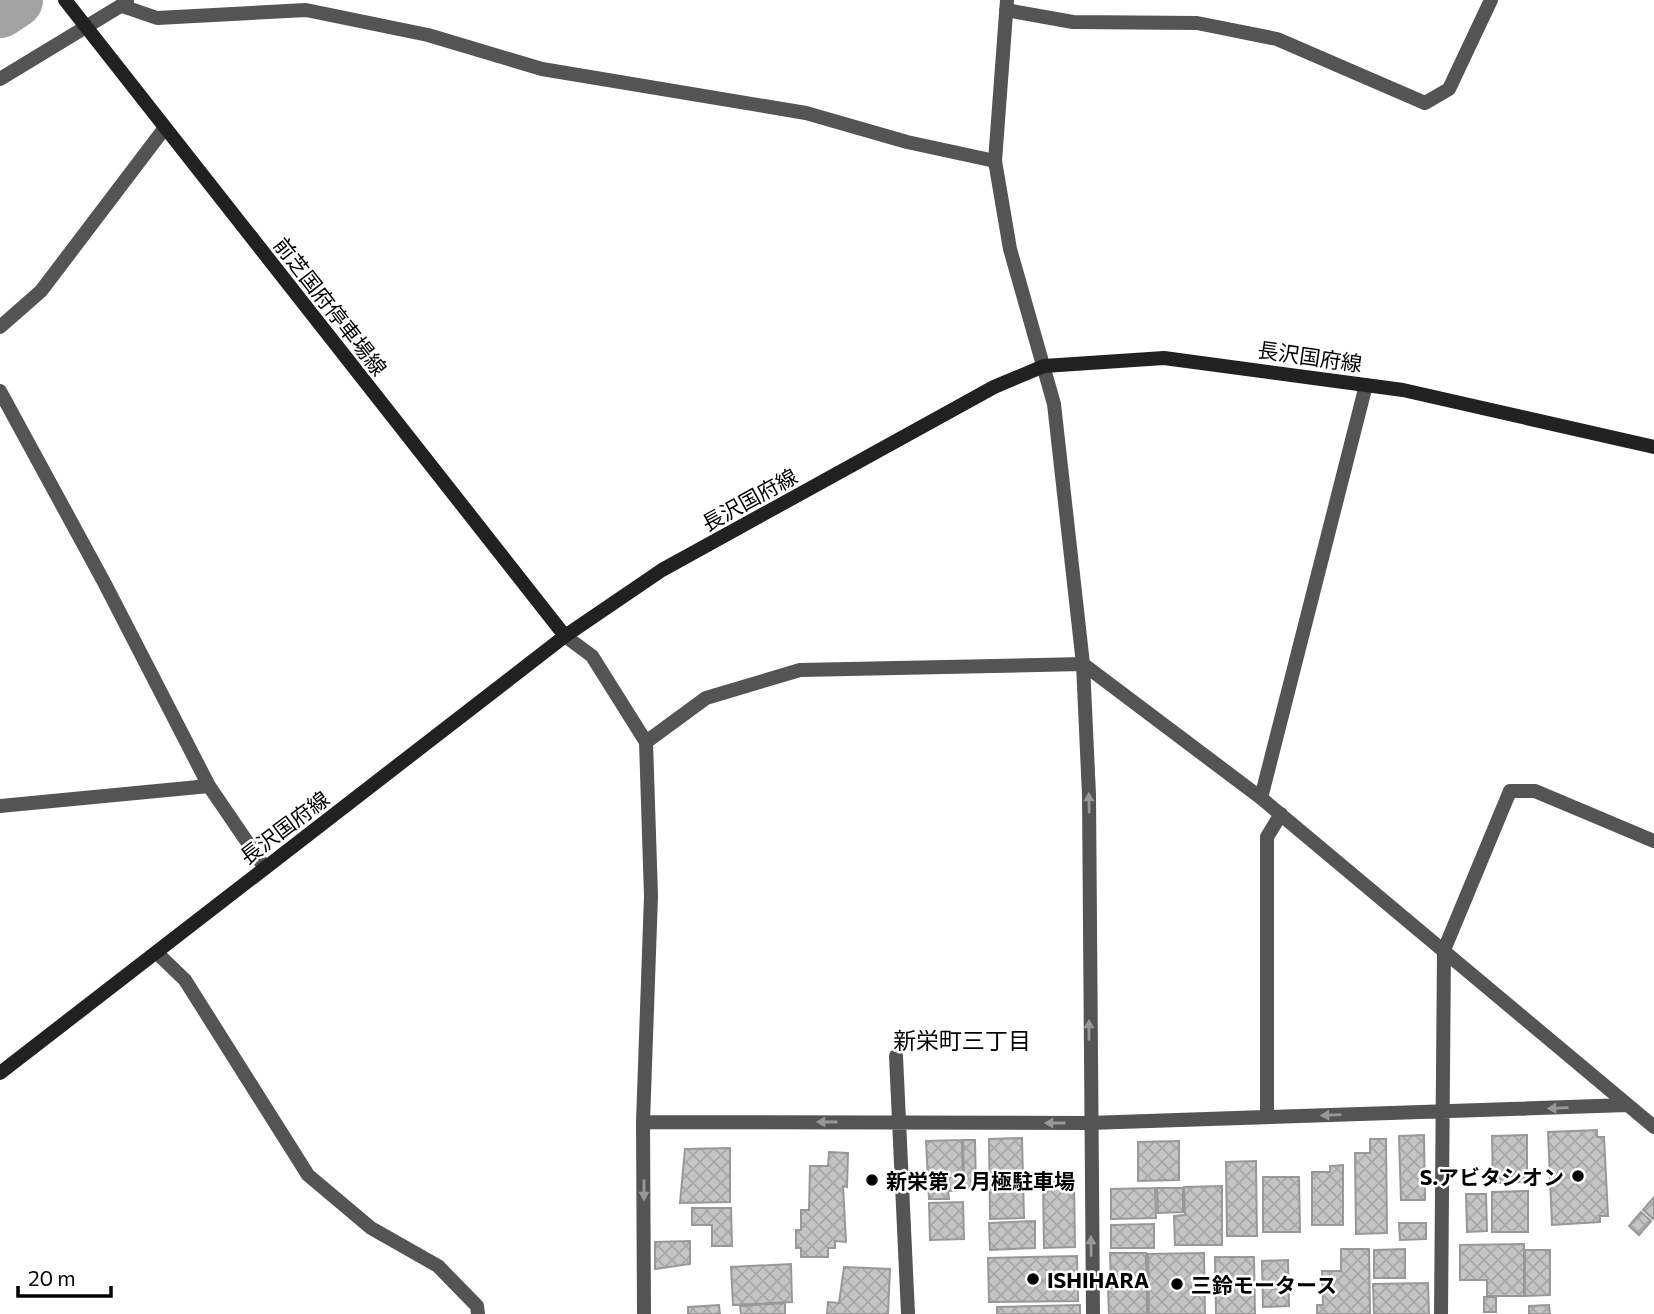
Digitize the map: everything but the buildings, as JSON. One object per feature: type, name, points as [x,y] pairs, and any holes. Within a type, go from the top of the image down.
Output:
[{"type":"main road","name":"前芝国府停車場線","points":[[65,0],[565,636]]},
{"type":"main road","name":"長沢国府線","points":[[0,1073],[565,636],[662,570],[994,387],[1044,366],[1164,358],[1403,390],[1654,445]]},
{"type":"street","points":[[1093,1314],[1089,1123],[1089,795],[1083,664],[1054,404],[1010,249],[995,161],[1007,5],[1073,22],[1197,23],[1277,39],[1425,103],[1449,89],[1491,0]]},
{"type":"street","points":[[0,79],[48,52],[83,25],[125,3],[157,18],[306,10],[428,35],[542,69],[806,113],[908,142],[995,161]]},
{"type":"street","points":[[0,327],[41,291],[164,129]]},
{"type":"street","points":[[1261,798],[1366,385]]},
{"type":"street","points":[[0,391],[105,584],[209,786],[265,868]]},
{"type":"street","points":[[565,636],[592,656],[646,741],[651,896],[643,1122],[644,1314]]},
{"type":"street","points":[[646,741],[706,698],[800,670],[949,664],[1083,664],[1281,814],[1654,1127]]},
{"type":"street","points":[[0,806],[209,786]]},
{"type":"street","points":[[1441,1314],[1444,950],[1510,790],[1535,791],[1654,841]]},
{"type":"street","points":[[1267,1117],[1267,837],[1281,814]]},
{"type":"street","points":[[157,953],[186,980],[308,1175],[371,1228],[438,1266],[477,1306],[478,1314]]},
{"type":"street","points":[[896,1056],[908,1314]]},
{"type":"street","points":[[643,1122],[1089,1123],[1627,1105]]},
{"type":"waterway","points":[[0,10],[15,0]]},
{"type":"place","name":"S.アビタシオン","points":[[1578,1176]]},
{"type":"place","name":"新栄第２月極駐車場","points":[[872,1180]]},
{"type":"place","name":"ISHIHARA","points":[[1033,1279]]},
{"type":"place","name":"三鈴モータース","points":[[1177,1284]]},
{"type":"district","name":"新栄町三丁目","points":[[962,1040]]}]
